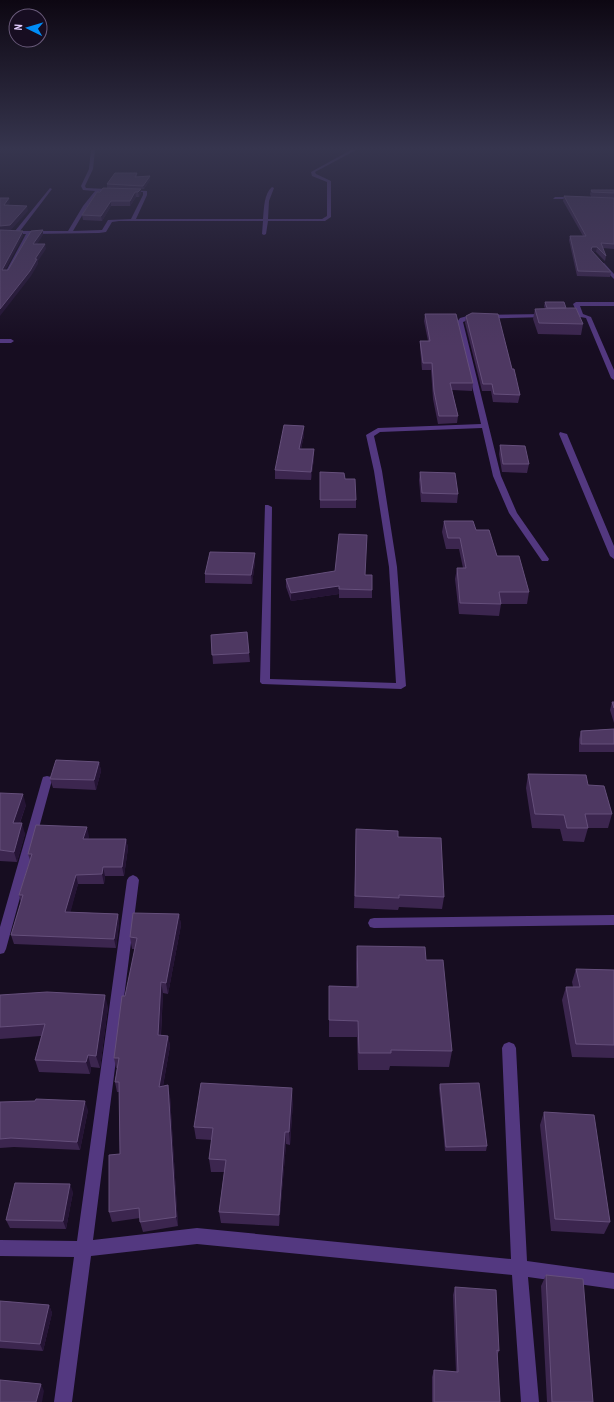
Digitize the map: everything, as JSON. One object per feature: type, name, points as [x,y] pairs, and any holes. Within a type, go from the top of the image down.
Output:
[{"type":"street","points":[[16,233],[30,215]]},
{"type":"street","points":[[69,233],[79,215]]},
{"type":"street","points":[[264,234],[265,215]]},
{"type":"street","points":[[0,233],[102,232],[110,221],[133,219],[317,220],[327,219],[329,215]]},
{"type":"street","points":[[6,274],[29,233]]},
{"type":"street","points":[[599,260],[614,277]]},
{"type":"street","points":[[581,315],[576,304],[614,304]]},
{"type":"street","points":[[545,559],[513,513],[498,476],[484,426],[460,322],[462,319],[479,316],[581,315],[588,317],[614,378]]},
{"type":"street","points":[[0,341],[11,341]]},
{"type":"street","points":[[268,507],[265,682],[401,686],[393,567],[378,471],[370,435],[378,430],[484,426]]},
{"type":"street","points":[[563,434],[614,556]]},
{"type":"street","points":[[0,949],[47,780]]},
{"type":"street","points":[[63,1402],[82,1249],[133,880]]},
{"type":"street","points":[[374,923],[614,920]]},
{"type":"street","points":[[509,1048],[519,1268],[530,1402]]},
{"type":"street","points":[[0,1248],[82,1249],[197,1236],[519,1268],[614,1280]]},
{"type":"building","points":[[0,215],[19,215],[10,225],[0,226]]},
{"type":"building","points":[[575,215],[614,215],[614,244],[601,243],[606,256],[597,247],[592,247],[591,250],[611,272],[578,271],[570,236],[586,236]]},
{"type":"building","points":[[0,230],[23,231],[2,270],[8,270],[31,231],[43,230],[33,244],[45,244],[35,259],[37,259],[30,271],[0,309]]},
{"type":"building","points":[[545,302],[564,302],[566,308],[547,308]]},
{"type":"building","points":[[576,308],[583,324],[539,323],[535,309]]},
{"type":"building","points":[[472,313],[498,314],[520,395],[494,394],[492,384],[483,384],[466,316]]},
{"type":"building","points":[[425,314],[456,314],[473,383],[450,383],[458,416],[439,416],[434,391],[432,363],[423,363],[420,341],[430,341]]},
{"type":"building","points":[[284,425],[304,426],[299,449],[314,449],[311,472],[275,470]]},
{"type":"building","points":[[500,445],[525,446],[529,464],[503,464]]},
{"type":"building","points":[[320,472],[344,473],[345,479],[355,479],[356,500],[320,500]]},
{"type":"building","points":[[420,472],[455,473],[458,494],[422,493]]},
{"type":"building","points":[[444,521],[473,521],[476,530],[489,530],[497,556],[519,556],[529,592],[499,592],[501,604],[460,603],[457,568],[466,568],[460,538],[448,538]]},
{"type":"building","points":[[339,534],[367,535],[365,575],[372,575],[372,590],[339,589],[339,586],[291,593],[286,579],[335,571]]},
{"type":"building","points":[[210,552],[255,553],[251,575],[205,574]]},
{"type":"building","points":[[247,632],[249,653],[212,655],[211,635]]},
{"type":"building","points":[[614,729],[614,744],[581,744],[581,731]]},
{"type":"building","points":[[56,760],[99,762],[94,780],[50,779]]},
{"type":"building","points":[[528,774],[586,775],[588,785],[604,786],[612,814],[585,814],[588,828],[567,828],[564,815],[535,814]]},
{"type":"building","points":[[0,793],[23,794],[13,823],[22,823],[14,852],[0,850]]},
{"type":"building","points":[[36,825],[87,827],[83,839],[126,839],[122,867],[103,867],[102,874],[76,875],[65,912],[118,914],[114,939],[11,935],[23,895],[19,895],[32,854],[28,854]]},
{"type":"building","points":[[356,829],[398,831],[398,837],[441,838],[444,897],[399,895],[399,898],[355,896]]},
{"type":"building","points":[[133,913],[179,914],[166,983],[161,982],[158,1035],[168,1036],[159,1087],[168,1085],[176,1217],[140,1222],[139,1208],[109,1212],[109,1155],[120,1154],[119,1082],[115,1082],[119,1058],[114,1058],[122,996],[125,996],[137,938],[130,937]]},
{"type":"building","points":[[357,946],[425,947],[426,960],[443,960],[452,1051],[391,1050],[391,1053],[359,1053],[358,1021],[329,1020],[329,986],[358,987]]},
{"type":"building","points":[[576,969],[614,970],[614,1045],[576,1044],[566,987],[580,987]]},
{"type":"building","points":[[47,992],[105,995],[96,1056],[88,1055],[86,1062],[35,1060],[45,1024],[0,1027],[0,995]]},
{"type":"building","points":[[201,1083],[292,1088],[289,1132],[285,1132],[279,1215],[219,1212],[226,1160],[209,1159],[213,1128],[194,1127]]},
{"type":"building","points":[[479,1083],[487,1146],[446,1147],[440,1084]]},
{"type":"building","points":[[36,1099],[85,1101],[77,1142],[11,1138],[0,1139],[0,1102],[35,1101]]},
{"type":"building","points":[[544,1112],[594,1115],[610,1222],[555,1219]]},
{"type":"building","points":[[15,1183],[70,1184],[63,1221],[6,1220]]},
{"type":"building","points":[[546,1275],[583,1279],[593,1402],[552,1402]]},
{"type":"building","points":[[455,1287],[496,1290],[500,1402],[434,1402],[434,1370],[458,1372]]},
{"type":"building","points":[[0,1301],[49,1305],[40,1344],[0,1341]]},
{"type":"building","points":[[0,1380],[41,1384],[36,1402],[0,1402]]}]
